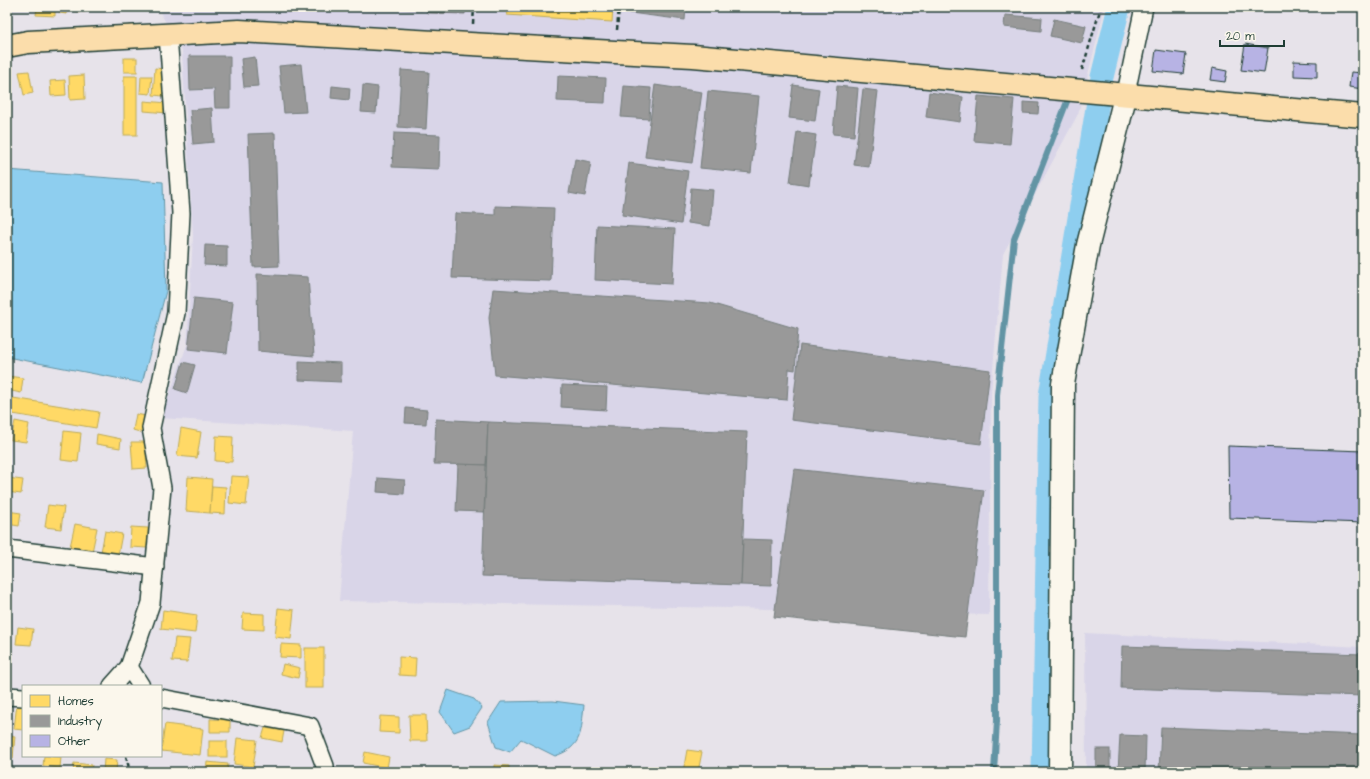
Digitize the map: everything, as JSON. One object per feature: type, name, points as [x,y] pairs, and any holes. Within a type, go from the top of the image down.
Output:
[{"type":"main road","points":[[7,46],[28,42],[239,31],[692,56],[1116,92],[1363,116]]},
{"type":"street","points":[[1060,772],[1063,384],[1116,92],[1144,7]]},
{"type":"street","points":[[113,685],[129,667],[151,603],[162,488],[151,428],[176,313],[181,213],[168,35]]},
{"type":"street","points":[[7,549],[155,567]]},
{"type":"street","points":[[129,667],[140,685]]},
{"type":"street","points":[[7,696],[22,697]]},
{"type":"street","points":[[162,698],[310,726],[325,766],[325,772]]},
{"type":"path","points":[[1077,89],[1101,7]]},
{"type":"path","points":[[126,757],[130,772]]},
{"type":"shaded area","points":[[157,7],[1105,7],[1078,114],[1003,254],[991,392],[989,615],[733,608],[339,601],[353,431],[161,418],[187,345],[193,236],[182,51]]},
{"type":"shaded area","points":[[1085,633],[1363,647],[1363,772],[1086,772]]},
{"type":"water","points":[[7,170],[163,182],[166,291],[142,383],[7,357]]},
{"type":"water","points":[[448,690],[474,699],[482,708],[470,726],[454,732],[440,712]]},
{"type":"water","points":[[553,701],[584,705],[579,737],[571,748],[555,756],[521,739],[510,752],[496,747],[488,722],[501,702]]},
{"type":"building: Homes","points":[[37,7],[55,7],[55,16],[36,15]]},
{"type":"building: Homes","points":[[60,7],[67,7],[66,14],[60,13]]},
{"type":"building: Homes","points":[[74,7],[86,7],[85,12],[74,11]]},
{"type":"building: Homes","points":[[508,7],[613,7],[612,22],[507,15]]},
{"type":"building: Homes","points":[[124,58],[137,58],[137,72],[124,72]]},
{"type":"building: Homes","points":[[155,68],[164,69],[163,96],[153,95]]},
{"type":"building: Homes","points":[[29,71],[33,93],[24,95],[19,72]]},
{"type":"building: Homes","points":[[84,75],[85,99],[70,100],[69,76]]},
{"type":"building: Homes","points":[[124,76],[137,76],[137,135],[124,135]]},
{"type":"building: Homes","points":[[141,76],[152,76],[150,94],[140,93]]},
{"type":"building: Homes","points":[[65,80],[66,95],[51,96],[50,81]]},
{"type":"building: Homes","points":[[144,101],[168,103],[167,113],[144,111]]},
{"type":"building: Homes","points":[[7,376],[23,378],[21,393],[7,390]]},
{"type":"building: Homes","points":[[7,397],[99,412],[96,428],[7,413]]},
{"type":"building: Homes","points":[[136,414],[146,416],[143,433],[133,430]]},
{"type":"building: Homes","points":[[15,421],[29,424],[26,442],[11,440]]},
{"type":"building: Homes","points":[[181,428],[201,432],[197,458],[177,456]]},
{"type":"building: Homes","points":[[64,431],[81,433],[78,462],[61,460]]},
{"type":"building: Homes","points":[[97,434],[121,439],[120,448],[96,444]]},
{"type":"building: Homes","points":[[216,436],[233,437],[232,462],[215,461]]},
{"type":"building: Homes","points":[[131,442],[145,442],[147,468],[133,469]]},
{"type":"building: Homes","points":[[231,476],[249,477],[246,505],[229,503]]},
{"type":"building: Homes","points":[[188,477],[212,479],[210,513],[186,511]]},
{"type":"building: Homes","points":[[7,478],[23,480],[21,494],[7,492]]},
{"type":"building: Homes","points":[[212,486],[226,487],[225,514],[210,513]]},
{"type":"building: Homes","points":[[48,505],[64,507],[61,529],[45,527]]},
{"type":"building: Homes","points":[[7,511],[21,513],[19,526],[7,524]]},
{"type":"building: Homes","points":[[75,524],[97,528],[92,552],[70,547]]},
{"type":"building: Homes","points":[[131,527],[148,528],[147,548],[130,547]]},
{"type":"building: Homes","points":[[105,531],[122,534],[118,555],[101,552]]},
{"type":"building: Homes","points":[[278,608],[294,610],[291,639],[275,637]]},
{"type":"building: Homes","points":[[163,610],[197,615],[195,633],[161,629]]},
{"type":"building: Homes","points":[[243,613],[264,614],[264,630],[242,629]]},
{"type":"building: Homes","points":[[18,627],[33,629],[31,645],[16,644]]},
{"type":"building: Homes","points":[[175,638],[190,639],[187,662],[172,661]]},
{"type":"building: Homes","points":[[281,644],[301,645],[301,658],[280,657]]},
{"type":"building: Homes","points":[[305,648],[324,648],[324,688],[305,688]]},
{"type":"building: Homes","points":[[399,657],[416,658],[415,676],[399,675]]},
{"type":"building: Homes","points":[[283,664],[300,668],[298,678],[281,674]]},
{"type":"building: Homes","points":[[17,703],[22,703],[22,730],[14,729]]},
{"type":"building: Homes","points":[[409,715],[426,715],[427,741],[410,741]]},
{"type":"building: Homes","points":[[380,716],[399,717],[399,733],[379,732]]},
{"type":"building: Homes","points":[[210,719],[230,720],[230,732],[210,732]]},
{"type":"building: Homes","points":[[165,724],[203,729],[200,755],[162,751]]},
{"type":"building: Homes","points":[[265,728],[284,731],[282,742],[262,738]]},
{"type":"building: Homes","points":[[7,735],[15,736],[13,758],[7,757]]},
{"type":"building: Homes","points":[[237,738],[257,740],[253,767],[234,764]]},
{"type":"building: Homes","points":[[209,741],[227,741],[227,757],[209,757]]},
{"type":"building: Homes","points":[[687,750],[702,752],[698,772],[683,772]]},
{"type":"building: Homes","points":[[365,752],[389,757],[387,768],[363,763]]},
{"type":"building: Homes","points":[[44,757],[61,757],[60,768],[43,766]]},
{"type":"building: Homes","points":[[104,759],[117,760],[116,772],[103,772]]},
{"type":"building: Homes","points":[[207,762],[228,764],[227,772],[206,772]]},
{"type":"building: Homes","points":[[74,763],[92,765],[91,772],[73,772]]},
{"type":"building: Homes","points":[[494,765],[509,766],[509,772],[494,772]]},
{"type":"building: Industry","points":[[363,7],[423,7],[422,10]]},
{"type":"building: Industry","points":[[427,7],[465,7],[465,14],[427,13]]},
{"type":"building: Industry","points":[[631,7],[686,7],[685,20],[630,13]]},
{"type":"building: Industry","points":[[1005,15],[1042,18],[1041,31],[1004,27]]},
{"type":"building: Industry","points":[[1054,19],[1086,26],[1082,43],[1050,36]]},
{"type":"building: Industry","points":[[189,56],[230,56],[230,108],[215,108],[214,89],[190,90]]},
{"type":"building: Industry","points":[[255,57],[258,86],[244,87],[241,59]]},
{"type":"building: Industry","points":[[301,64],[306,112],[284,113],[279,66]]},
{"type":"building: Industry","points":[[401,70],[429,72],[426,129],[398,127]]},
{"type":"building: Industry","points":[[558,76],[606,78],[605,103],[557,101]]},
{"type":"building: Industry","points":[[363,85],[378,87],[376,113],[361,112]]},
{"type":"building: Industry","points":[[655,85],[702,92],[692,163],[645,157]]},
{"type":"building: Industry","points":[[793,85],[819,89],[815,121],[789,118]]},
{"type":"building: Industry","points":[[332,86],[350,88],[349,100],[331,98]]},
{"type":"building: Industry","points":[[624,86],[651,88],[649,119],[621,117]]},
{"type":"building: Industry","points":[[837,86],[858,88],[854,136],[833,134]]},
{"type":"building: Industry","points":[[863,89],[878,91],[869,167],[854,165]]},
{"type":"building: Industry","points":[[708,91],[759,96],[751,173],[700,168]]},
{"type":"building: Industry","points":[[929,92],[963,97],[960,122],[926,117]]},
{"type":"building: Industry","points":[[978,96],[1014,99],[1010,144],[974,141]]},
{"type":"building: Industry","points":[[1023,102],[1039,103],[1038,114],[1023,113]]},
{"type":"building: Industry","points":[[212,108],[214,142],[193,144],[190,110]]},
{"type":"building: Industry","points":[[797,132],[816,135],[809,185],[790,182]]},
{"type":"building: Industry","points":[[275,133],[279,266],[253,267],[248,134]]},
{"type":"building: Industry","points":[[394,133],[440,135],[439,169],[392,167]]},
{"type":"building: Industry","points":[[575,159],[591,162],[585,196],[569,193]]},
{"type":"building: Industry","points":[[629,163],[688,171],[681,224],[622,215]]},
{"type":"building: Industry","points":[[691,188],[713,190],[710,226],[688,223]]},
{"type":"building: Industry","points":[[495,206],[554,208],[551,281],[452,278],[455,213],[495,215]]},
{"type":"building: Industry","points":[[597,225],[675,229],[672,284],[595,280]]},
{"type":"building: Industry","points":[[205,245],[227,246],[227,266],[204,265]]},
{"type":"building: Industry","points":[[257,274],[308,277],[314,356],[258,351]]},
{"type":"building: Industry","points":[[493,289],[710,303],[798,329],[795,370],[789,369],[787,400],[495,375],[489,318]]},
{"type":"building: Industry","points":[[194,298],[233,302],[227,353],[188,349]]},
{"type":"building: Industry","points":[[800,345],[990,370],[981,444],[791,420]]},
{"type":"building: Industry","points":[[299,361],[341,363],[341,382],[299,380]]},
{"type":"building: Industry","points":[[183,362],[195,365],[187,393],[175,389]]},
{"type":"building: Industry","points":[[562,385],[607,387],[606,410],[561,407]]},
{"type":"building: Industry","points":[[406,408],[427,410],[426,424],[405,423]]},
{"type":"building: Industry","points":[[436,419],[488,422],[486,465],[434,464]]},
{"type":"building: Industry","points":[[488,422],[747,432],[741,585],[482,576]]},
{"type":"building: Industry","points":[[458,464],[486,465],[484,512],[456,511]]},
{"type":"building: Industry","points":[[794,469],[984,490],[965,637],[774,617]]},
{"type":"building: Industry","points":[[378,478],[405,480],[404,494],[377,492]]},
{"type":"building: Industry","points":[[743,539],[772,540],[771,586],[741,585]]},
{"type":"building: Industry","points":[[1122,646],[1363,654],[1363,696],[1121,688]]},
{"type":"building: Industry","points":[[1161,727],[1363,735],[1363,772],[1159,772]]},
{"type":"building: Industry","points":[[1120,735],[1146,736],[1145,772],[1118,772]]},
{"type":"building: Industry","points":[[1096,749],[1110,749],[1110,772],[1096,772]]},
{"type":"building: Other","points":[[1245,44],[1268,48],[1264,73],[1241,70]]},
{"type":"building: Other","points":[[1156,50],[1186,54],[1183,74],[1153,71]]},
{"type":"building: Other","points":[[1294,61],[1317,62],[1317,77],[1294,76]]},
{"type":"building: Other","points":[[1212,68],[1227,71],[1225,82],[1210,80]]},
{"type":"building: Other","points":[[1351,72],[1363,73],[1363,89],[1349,87]]},
{"type":"building: Other","points":[[1228,446],[1363,451],[1363,523],[1229,518]]},
{"type":"waterway","points":[[1043,772],[1050,396],[1102,77],[1119,7]]},
{"type":"waterway","points":[[994,772],[997,721],[997,395],[1014,239],[1068,99]]}]
